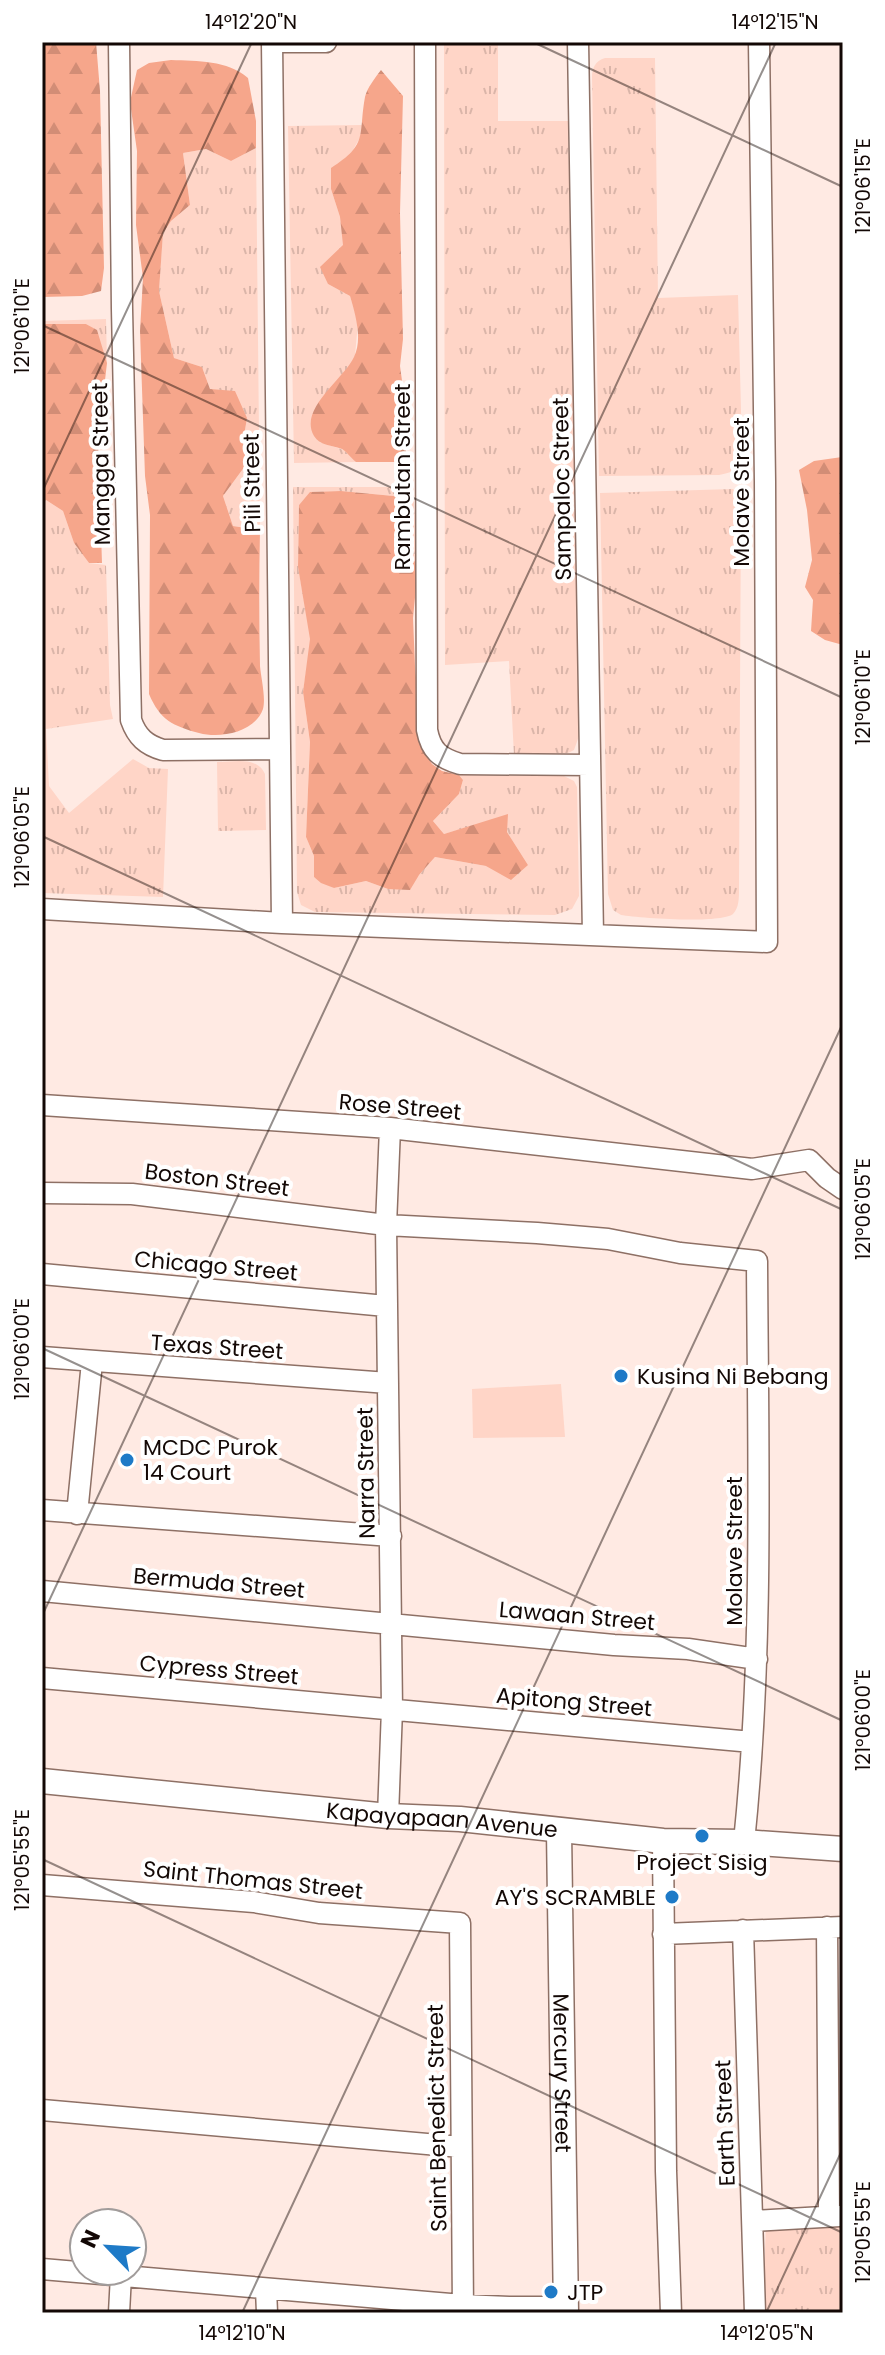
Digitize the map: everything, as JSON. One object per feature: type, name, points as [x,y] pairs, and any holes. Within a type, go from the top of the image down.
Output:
[{"type":"street","name":"Mangga Street","points":[[119,42],[131,720],[143,740],[163,750],[280,749]]},
{"type":"street","name":"Pili Street","points":[[272,42],[282,923]]},
{"type":"street","points":[[285,42],[326,42]]},
{"type":"street","name":"Rambutan Street","points":[[425,42],[429,742],[440,757],[460,764],[590,765]]},
{"type":"street","name":"Sampaloc Street","points":[[578,42],[593,935]]},
{"type":"street","name":"Molave Street","points":[[593,935],[767,942],[759,42]]},
{"type":"street","points":[[42,909],[282,923],[593,935]]},
{"type":"street","name":"Rose Street","points":[[42,1105],[390,1128],[752,1169],[809,1160],[843,1189]]},
{"type":"street","name":"Narra Street","points":[[388,1816],[392,1623],[386,1225],[390,1128]]},
{"type":"street","name":"Boston Street","points":[[42,1193],[132,1194],[386,1225],[608,1239],[680,1253],[757,1261]]},
{"type":"street","name":"Molave Street","points":[[744,1842],[753,1758],[757,1659],[757,1261]]},
{"type":"street","name":"Chicago Street","points":[[42,1274],[386,1306]]},
{"type":"street","name":"Texas Street","points":[[42,1357],[388,1383]]},
{"type":"street","points":[[77,1514],[92,1362]]},
{"type":"street","points":[[42,1510],[391,1536]]},
{"type":"street","name":"Bermuda Street","points":[[42,1591],[392,1623]]},
{"type":"street","name":"Lawaan Street","points":[[392,1623],[614,1645],[688,1649],[757,1659]]},
{"type":"street","name":"Cypress Street","points":[[42,1678],[392,1709]]},
{"type":"street","name":"Apitong Street","points":[[392,1709],[752,1742]]},
{"type":"street","name":"Kapayapaan Avenue","points":[[42,1781],[663,1841],[744,1842],[843,1849]]},
{"type":"street","name":"Mercury Street","points":[[559,1831],[566,2310]]},
{"type":"street","points":[[663,1841],[666,2171],[671,2313]]},
{"type":"street","name":"Saint Thomas Street","points":[[42,1885],[254,1902],[319,1913],[460,1923]]},
{"type":"street","name":"Saint Benedict Street","points":[[460,1923],[462,2309]]},
{"type":"street","points":[[663,1934],[835,1927],[836,2216],[753,2221]]},
{"type":"street","name":"Earth Street","points":[[743,1930],[755,2313]]},
{"type":"street","points":[[42,2110],[461,2147]]},
{"type":"street","points":[[42,2269],[68,2271]]},
{"type":"street","points":[[148,2278],[462,2309],[509,2307],[566,2310]]},
{"type":"street","points":[[119,2313],[120,2287]]},
{"type":"street","points":[[266,2289],[267,2313]]},
{"type":"green space","points":[[42,42],[96,42],[104,268],[101,291],[82,296],[42,297]]},
{"type":"green space","points":[[444,42],[498,42],[498,121],[568,121],[579,736],[574,750],[568,753],[514,755],[509,661],[445,665]]},
{"type":"green space","points":[[605,58],[655,58],[658,298],[738,295],[742,448],[737,468],[726,474],[599,476],[592,78],[595,65]]},
{"type":"green space","points":[[202,61],[240,72],[248,78],[256,121],[256,148],[231,161],[206,149],[183,153],[190,205],[171,221],[163,233],[159,291],[174,358],[202,367],[210,389],[235,391],[247,418],[243,442],[248,462],[223,496],[233,526],[260,530],[260,666],[264,704],[253,723],[236,732],[217,735],[199,733],[175,724],[163,716],[149,694],[150,515],[145,476],[140,331],[143,278],[136,225],[137,151],[130,102],[137,70],[149,63]]},
{"type":"green space","points":[[381,70],[403,96],[400,213],[403,339],[400,366],[406,410],[406,462],[356,462],[342,449],[320,442],[311,426],[317,405],[349,366],[358,342],[350,296],[328,284],[320,267],[343,245],[340,217],[331,189],[331,168],[357,145],[366,94]]},
{"type":"green space","points":[[363,125],[362,134],[331,189],[340,217],[344,245],[328,284],[350,296],[358,322],[355,356],[319,442],[344,450],[356,462],[294,463],[288,126]]},
{"type":"green space","points":[[256,148],[260,530],[233,526],[223,496],[248,462],[243,442],[247,418],[210,389],[202,367],[174,358],[159,291],[163,232],[190,205],[183,153],[206,149],[231,161]]},
{"type":"green space","points":[[106,319],[107,363],[96,330],[86,324],[42,324],[42,321]]},
{"type":"green space","points":[[42,324],[86,324],[97,330],[107,363],[98,440],[102,563],[89,563],[74,543],[63,511],[46,500],[42,505]]},
{"type":"green space","points":[[842,457],[843,645],[825,640],[811,631],[813,600],[805,587],[812,560],[799,470],[814,461]]},
{"type":"green space","points":[[293,487],[413,487],[418,567],[409,552],[404,497],[341,491],[311,492],[299,505],[298,567],[311,639],[303,692],[310,742],[306,837],[314,856],[314,877],[334,888],[366,881],[388,889],[419,875],[435,857],[486,866],[528,865],[507,832],[468,827],[444,834],[433,821],[459,794],[463,780],[459,775],[564,776],[574,781],[577,787],[579,896],[572,909],[555,915],[315,912],[301,905],[297,892]]},
{"type":"green space","points":[[733,489],[741,498],[738,906],[733,914],[713,919],[621,915],[613,910],[608,894],[600,493]]},
{"type":"green space","points":[[341,491],[404,497],[409,552],[418,567],[413,618],[422,747],[432,764],[442,771],[459,775],[463,780],[459,794],[433,821],[444,834],[508,814],[507,832],[528,865],[511,880],[486,866],[435,857],[410,890],[388,889],[366,881],[334,888],[314,877],[314,856],[306,837],[310,742],[303,692],[310,639],[298,567],[299,505],[310,492]]},
{"type":"green space","points":[[46,500],[63,511],[74,543],[89,563],[106,565],[113,719],[46,729],[49,786],[69,813],[133,759],[149,768],[168,769],[163,897],[42,893],[42,505]]},
{"type":"green space","points":[[244,761],[261,768],[265,774],[266,830],[218,831],[217,762]]},
{"type":"green space","points":[[561,1384],[565,1437],[473,1438],[472,1389]]},
{"type":"green space","points":[[766,2222],[843,2223],[843,2313],[763,2313]]},
{"type":"place","name":"Kusina Ni Bebang","points":[[621,1376]]},
{"type":"place","name":"MCDC Purok 14 Court","points":[[127,1460]]},
{"type":"place","name":"Project Sisig","points":[[702,1836]]},
{"type":"place","name":"AY'S SCRAMBLE","points":[[672,1897]]},
{"type":"place","name":"JTP","points":[[551,2292]]}]
